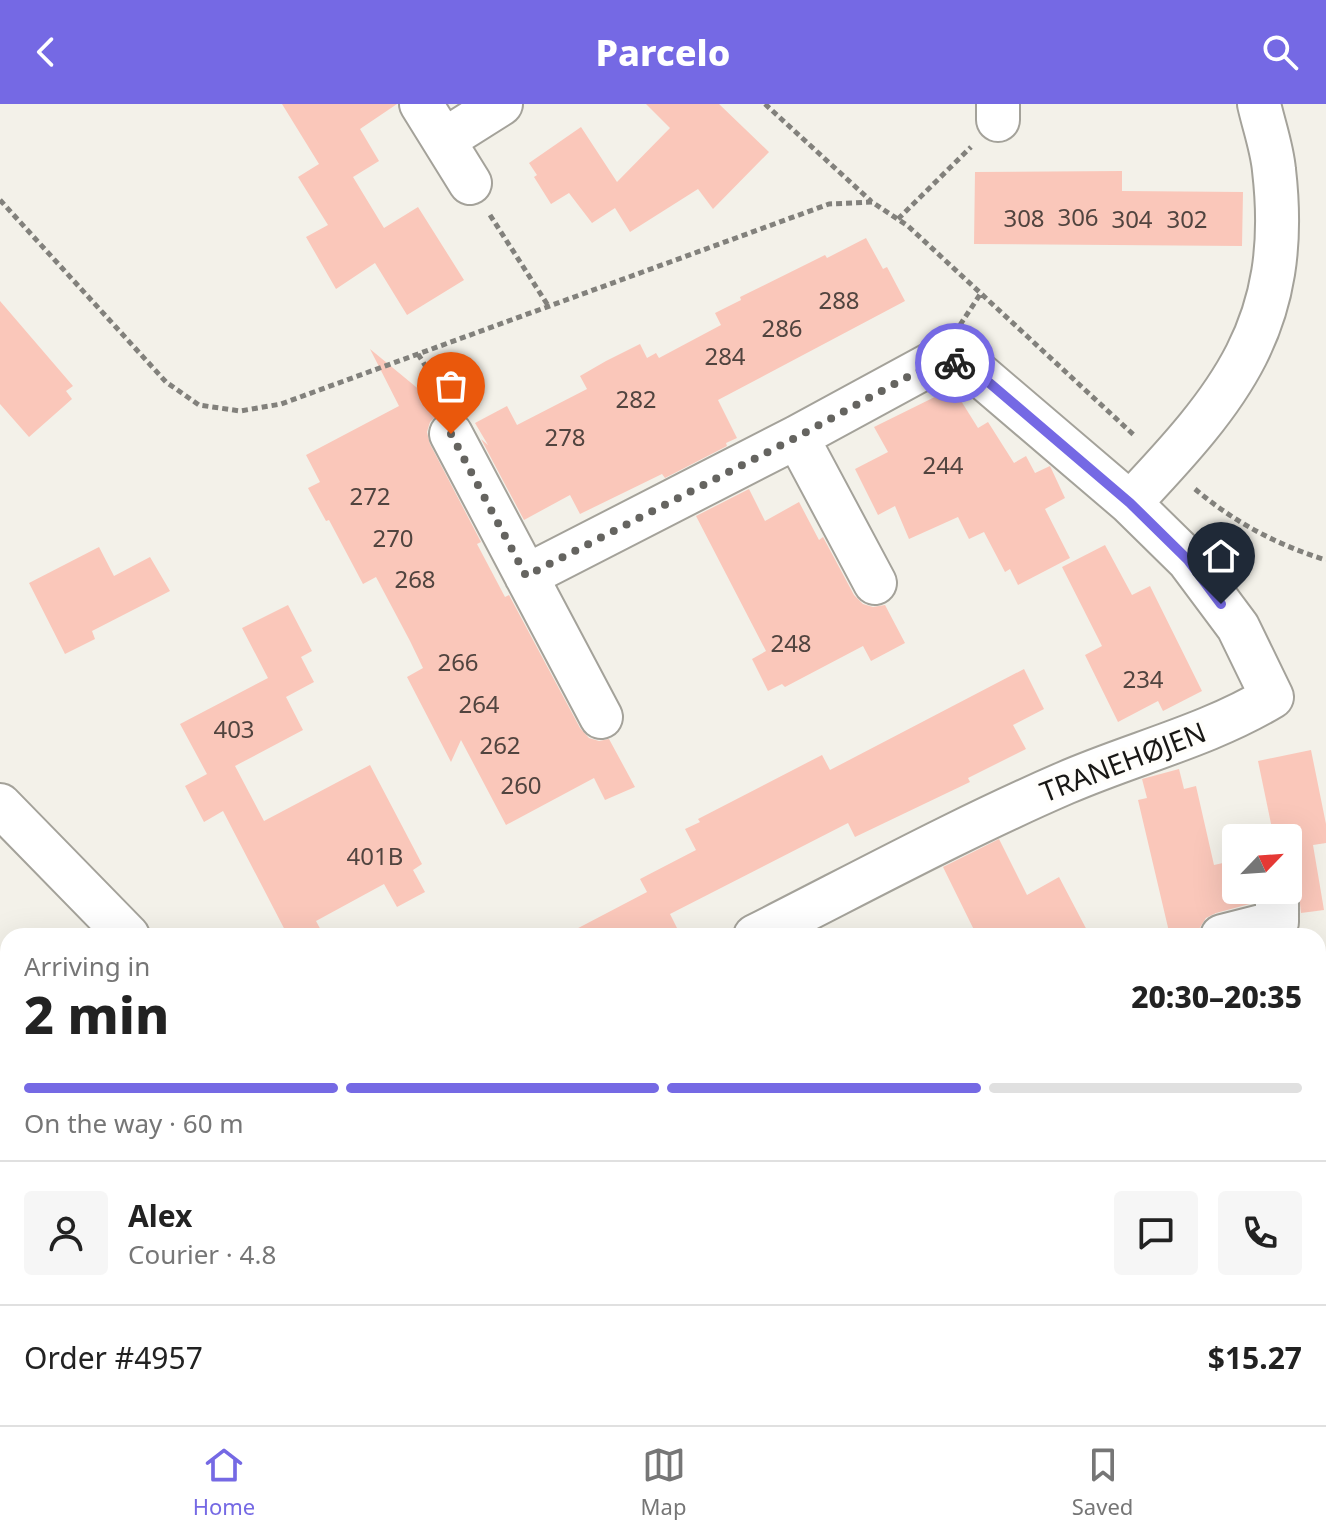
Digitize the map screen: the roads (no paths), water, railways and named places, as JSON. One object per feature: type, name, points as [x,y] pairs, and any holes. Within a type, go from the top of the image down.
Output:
[{"type":"street","points":[[421,104],[470,183]]},
{"type":"street","points":[[444,140],[501,104]]},
{"type":"street","points":[[1130,503],[1221,400],[1252,346],[1271,293],[1278,232],[1274,168],[1259,104]]},
{"type":"street","name":"TRANEHØJEN","points":[[526,576],[797,437],[935,362],[966,363],[1130,503],[1188,560],[1238,627],[1272,697],[1246,713],[1192,736],[1093,771],[996,813],[771,928]]},
{"type":"street","points":[[451,434],[601,717]]},
{"type":"street","points":[[797,437],[875,583]]},
{"type":"street","points":[[0,805],[116,928]]},
{"type":"street","points":[[1253,928],[1277,922],[1277,904]]}]
